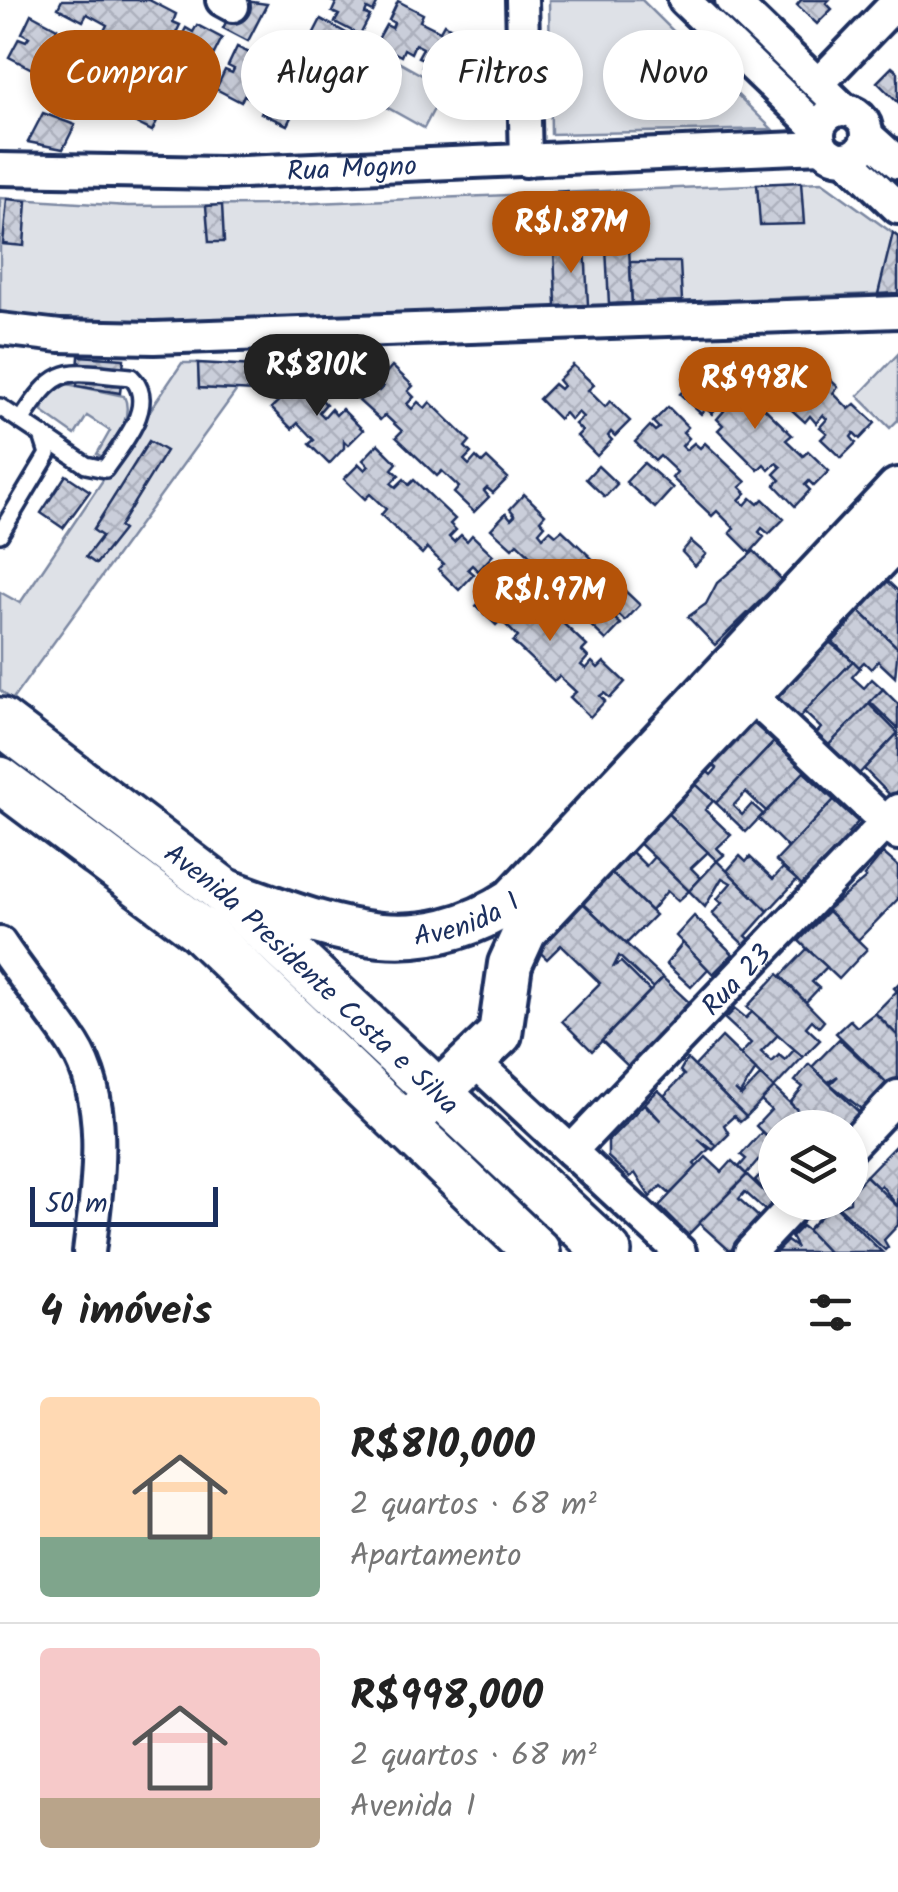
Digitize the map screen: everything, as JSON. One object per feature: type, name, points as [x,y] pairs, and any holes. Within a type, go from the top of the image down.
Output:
[{"type":"main road","name":"Avenida Presidente Costa e Silva","points":[[0,721],[221,889],[438,1088],[608,1252]]},
{"type":"main road","name":"Avenida Presidente Costa e Silva","points":[[0,780],[200,929],[537,1252]]},
{"type":"street","points":[[522,0],[526,161]]},
{"type":"street","points":[[684,0],[898,208]]},
{"type":"street","points":[[731,0],[845,110],[861,117],[868,136],[898,163]]},
{"type":"street","points":[[818,84],[898,1]]},
{"type":"street","points":[[830,145],[828,116],[845,110]]},
{"type":"street","points":[[830,145],[862,151],[868,136]]},
{"type":"street","name":"Rua Mogno","points":[[0,169],[221,173],[830,145]]},
{"type":"street","points":[[0,329],[60,336],[154,338],[898,312]]},
{"type":"street","name":"Avenida I","points":[[406,1124],[438,1088],[475,1062],[500,1034],[510,964],[525,930],[898,490]]},
{"type":"street","name":"Avenida I","points":[[221,889],[336,928],[406,939],[437,936],[487,917],[513,900],[665,762],[752,696],[898,536]]},
{"type":"street","points":[[752,696],[894,822]]},
{"type":"street","name":"Rua 23","points":[[572,1151],[894,822]]},
{"type":"street","points":[[0,943],[76,1048],[88,1079],[98,1127],[90,1252]]},
{"type":"street","points":[[475,1062],[680,1252]]},
{"type":"street","points":[[868,1128],[898,1096]]},
{"type":"street","points":[[750,1252],[780,1220]]},
{"type":"lane","points":[[0,407],[22,422],[42,435],[86,465],[105,469],[132,428],[143,398],[139,384],[131,378],[66,372],[43,386],[22,422]]},
{"type":"lane","points":[[0,534],[44,468],[48,454],[42,435]]},
{"type":"shaded area","points":[[549,0],[642,0],[672,30],[603,30],[603,120],[744,120],[744,101],[772,129],[551,134],[551,120],[583,120],[583,30],[549,30]]},
{"type":"shaded area","points":[[402,64],[422,75],[422,120],[428,120],[424,128],[402,116]]},
{"type":"shaded area","points":[[822,182],[898,237],[898,293],[129,325],[0,313],[0,198],[128,206],[268,205]]},
{"type":"shaded area","points":[[898,354],[898,420],[890,428],[858,396]]},
{"type":"shaded area","points":[[182,363],[198,363],[199,388],[237,390],[12,700],[0,690],[0,592],[20,603]]},
{"type":"shaded area","points":[[67,384],[124,396],[125,420],[105,458],[97,454],[110,431],[87,416],[75,435],[41,411],[52,392]]},
{"type":"building","points":[[62,0],[149,0],[176,14],[173,22],[180,25],[178,30],[104,30],[107,25],[87,14],[83,21],[58,8]]},
{"type":"building","points":[[238,0],[267,4],[254,30],[241,30],[241,37],[223,28]]},
{"type":"building","points":[[329,0],[379,0],[373,12],[367,9],[365,14],[370,16],[363,30],[350,30],[335,22],[339,15],[332,12],[336,3]]},
{"type":"building","points":[[801,0],[829,0],[826,3],[832,9],[817,24],[797,5]]},
{"type":"building","points":[[398,1],[423,14],[420,21],[438,30],[422,30],[422,48],[415,44],[411,53],[404,49],[402,54],[402,30],[383,30],[386,25],[392,28],[394,23],[389,20]]},
{"type":"building","points":[[31,14],[57,28],[30,30],[30,68],[9,57],[19,38],[26,41],[29,37],[22,33]]},
{"type":"building","points":[[321,19],[341,30],[315,30]]},
{"type":"building","points":[[237,47],[241,49],[241,102],[221,92],[225,70],[232,73],[234,69],[228,66]]},
{"type":"building","points":[[892,67],[898,72],[898,103],[877,82]]},
{"type":"building","points":[[39,120],[62,120],[75,125],[63,149],[28,142]]},
{"type":"building","points":[[130,120],[158,120],[152,131]]},
{"type":"building","points":[[801,182],[804,224],[760,225],[757,184]]},
{"type":"building","points":[[568,191],[571,224],[555,225],[551,192]]},
{"type":"building","points":[[7,199],[27,201],[24,246],[3,244]]},
{"type":"building","points":[[222,205],[224,242],[209,242],[206,206]]},
{"type":"building","points":[[893,233],[898,237],[898,293],[878,294]]},
{"type":"building","points":[[585,245],[588,305],[556,306],[554,246]]},
{"type":"building","points":[[606,248],[629,248],[632,303],[609,304]]},
{"type":"building","points":[[630,262],[680,262],[682,301],[632,303]]},
{"type":"building","points":[[79,356],[124,359],[120,393],[77,386]]},
{"type":"building","points":[[714,359],[735,379],[729,384],[746,401],[751,395],[792,435],[786,440],[803,456],[808,451],[829,471],[814,486],[809,481],[805,485],[810,490],[795,506],[775,485],[780,480],[774,474],[781,467],[776,463],[769,470],[764,464],[758,470],[718,430],[723,425],[717,419],[724,411],[719,406],[712,414],[706,408],[701,414],[680,394],[695,378],[701,384],[705,380],[699,375]]},
{"type":"building","points":[[198,363],[256,366],[255,391],[199,388]]},
{"type":"building","points":[[573,365],[594,385],[588,390],[605,407],[610,401],[630,421],[615,436],[611,432],[608,436],[612,440],[597,456],[577,436],[582,431],[575,424],[583,417],[578,412],[571,420],[565,413],[559,419],[539,399],[554,384],[560,389],[563,386],[558,380]]},
{"type":"building","points":[[392,366],[413,386],[408,391],[414,397],[407,404],[412,409],[418,402],[425,408],[430,402],[470,441],[465,447],[471,453],[464,460],[469,465],[476,457],[482,463],[487,458],[508,478],[493,493],[487,488],[484,491],[489,497],[474,512],[454,493],[459,487],[442,471],[437,476],[396,437],[402,431],[385,415],[380,420],[359,401],[374,385],[379,391],[383,387],[378,382]]},
{"type":"building","points":[[818,368],[838,387],[833,393],[849,409],[855,404],[875,423],[860,439],[854,433],[851,437],[856,443],[841,458],[821,439],[827,433],[820,427],[827,419],[823,415],[816,423],[810,416],[805,422],[784,403],[799,387],[802,390],[803,383]]},
{"type":"building","points":[[305,373],[325,393],[320,398],[326,404],[319,412],[324,417],[331,409],[336,415],[342,409],[363,430],[348,445],[344,441],[344,448],[329,464],[309,444],[314,440],[298,423],[292,429],[271,408],[287,393],[292,398],[295,395],[290,389]]},
{"type":"building","points":[[668,407],[688,427],[683,432],[689,438],[682,446],[686,450],[694,443],[700,448],[705,443],[746,482],[740,487],[746,493],[739,500],[745,505],[751,498],[758,504],[763,499],[784,519],[769,534],[762,528],[759,532],[764,537],[750,553],[730,533],[734,528],[717,511],[712,516],[672,478],[677,472],[660,456],[655,461],[635,442],[650,426],[655,431],[659,428],[653,422]]},
{"type":"building","points":[[149,441],[166,451],[119,527],[123,530],[96,564],[86,557],[102,536],[93,530]]},
{"type":"building","points":[[378,444],[397,463],[392,469],[399,475],[391,483],[396,487],[404,479],[409,485],[414,480],[455,519],[450,524],[456,530],[449,537],[454,542],[461,535],[467,541],[472,535],[493,555],[478,571],[472,565],[468,569],[474,574],[459,590],[438,569],[443,564],[427,548],[422,554],[381,515],[386,509],[370,494],[365,499],[344,479],[359,464],[365,470],[369,466],[363,460]]},
{"type":"building","points":[[644,463],[673,488],[655,508],[626,482]]},
{"type":"building","points":[[598,466],[617,484],[605,497],[586,479]]},
{"type":"building","points":[[66,475],[90,491],[63,528],[41,513]]},
{"type":"building","points":[[524,494],[545,514],[540,520],[545,525],[539,532],[543,537],[550,530],[556,535],[562,530],[602,568],[597,574],[604,580],[596,588],[601,592],[607,585],[614,591],[619,585],[640,605],[625,621],[619,615],[615,619],[621,624],[606,640],[585,620],[591,614],[574,598],[569,603],[529,565],[534,559],[517,543],[512,548],[491,529],[506,513],[511,519],[515,515],[510,509]]},
{"type":"building","points":[[691,541],[706,554],[695,566],[682,552]]},
{"type":"building","points":[[754,551],[782,580],[715,645],[688,617],[706,604],[717,583]]},
{"type":"building","points":[[509,571],[530,591],[525,596],[531,601],[523,609],[529,614],[535,607],[541,612],[546,607],[587,646],[582,651],[588,657],[581,665],[586,669],[592,662],[598,668],[604,662],[625,682],[610,698],[604,693],[600,696],[605,701],[590,717],[570,697],[576,692],[559,676],[554,681],[513,642],[518,637],[501,620],[496,625],[476,606],[491,590],[497,596],[500,593],[494,587]]},
{"type":"building","points":[[879,573],[898,591],[898,648],[851,603]]},
{"type":"building","points":[[851,603],[898,648],[895,677],[878,661],[871,669],[864,662],[859,667],[833,642],[851,622],[841,613]]},
{"type":"building","points":[[823,637],[853,661],[797,720],[770,695]]},
{"type":"building","points":[[853,661],[860,668],[852,677],[864,688],[872,679],[883,689],[826,748],[814,736],[821,728],[804,712]]},
{"type":"building","points":[[883,689],[898,704],[898,729],[870,702]]},
{"type":"building","points":[[869,704],[898,733],[856,777],[826,748]]},
{"type":"building","points":[[751,721],[774,742],[716,803],[685,774],[697,762],[711,775],[717,768],[705,757]]},
{"type":"building","points":[[898,733],[898,791],[892,797],[864,769]]},
{"type":"building","points":[[774,742],[805,771],[766,811],[746,792],[733,806],[742,815],[752,804],[763,814],[746,832],[716,803]]},
{"type":"building","points":[[804,772],[834,800],[788,848],[759,819]]},
{"type":"building","points":[[684,774],[713,801],[705,810],[731,835],[717,848],[724,855],[717,861],[656,803]]},
{"type":"building","points":[[834,800],[858,822],[848,833],[855,840],[832,863],[829,860],[806,889],[776,861]]},
{"type":"building","points":[[665,811],[708,852],[691,868],[701,878],[689,891],[634,838]]},
{"type":"building","points":[[631,851],[646,866],[654,857],[689,891],[678,901],[667,891],[651,911],[610,872]]},
{"type":"building","points":[[883,853],[898,866],[898,899],[858,940],[827,910],[866,878]]},
{"type":"building","points":[[740,856],[746,862],[750,857],[773,879],[783,868],[797,880],[768,911],[727,871]]},
{"type":"building","points":[[717,861],[768,911],[746,936],[753,942],[747,948],[712,914],[722,903],[717,899],[731,883],[722,878],[705,907],[689,891]]},
{"type":"building","points":[[601,863],[655,915],[626,944],[571,892]]},
{"type":"building","points":[[572,893],[663,978],[653,988],[619,956],[614,966],[621,962],[650,991],[592,1051],[562,1021],[600,983],[561,945],[547,959],[529,942]]},
{"type":"building","points":[[828,911],[867,949],[839,979],[799,941]]},
{"type":"building","points":[[694,916],[733,954],[713,974],[676,936]]},
{"type":"building","points":[[683,943],[708,969],[691,987],[666,964]]},
{"type":"building","points":[[807,949],[827,967],[812,982],[819,988],[806,1002],[781,976]]},
{"type":"building","points":[[778,974],[824,1021],[819,1027],[812,1020],[806,1027],[820,1040],[803,1057],[747,1007]]},
{"type":"building","points":[[663,978],[692,1005],[631,1069],[602,1041]]},
{"type":"building","points":[[898,984],[898,1036],[875,1013],[897,991],[894,988]]},
{"type":"building","points":[[735,1009],[746,1018],[752,1012],[778,1035],[761,1052],[772,1062],[779,1055],[785,1060],[794,1050],[803,1057],[774,1088],[740,1055],[751,1043],[725,1019]]},
{"type":"building","points":[[875,1013],[898,1036],[898,1077],[890,1086],[836,1033],[850,1020],[857,1027]]},
{"type":"building","points":[[722,1037],[756,1070],[740,1094],[735,1090],[741,1096],[761,1075],[774,1088],[746,1117],[694,1067]]},
{"type":"building","points":[[839,1039],[890,1086],[865,1110],[860,1110],[830,1084],[838,1076],[828,1082],[812,1067]]},
{"type":"building","points":[[687,1059],[746,1117],[740,1122],[734,1116],[724,1125],[729,1134],[717,1146],[664,1096],[684,1075],[680,1071]]},
{"type":"building","points":[[809,1064],[857,1110],[797,1110],[790,1103],[803,1087],[795,1081]]},
{"type":"building","points":[[774,1088],[797,1110],[771,1110],[761,1101]]},
{"type":"building","points":[[658,1090],[717,1146],[713,1150],[698,1139],[709,1149],[694,1164],[697,1167],[670,1194],[661,1186],[650,1197],[635,1173],[630,1177],[608,1157],[608,1141],[644,1104],[661,1121],[645,1103]]},
{"type":"building","points":[[758,1136],[758,1160],[746,1174],[739,1167],[746,1159],[741,1155]]},
{"type":"building","points":[[895,1146],[898,1149],[898,1207],[881,1185],[878,1188],[868,1178]]},
{"type":"building","points":[[706,1157],[722,1172],[732,1161],[747,1175],[688,1235],[659,1206]]},
{"type":"building","points":[[747,1175],[758,1186],[758,1204],[745,1192],[739,1199],[760,1220],[730,1251],[699,1223]]},
{"type":"building","points":[[868,1178],[898,1207],[898,1225],[884,1240],[888,1247],[885,1250],[853,1220],[868,1220]]},
{"type":"building","points":[[817,1220],[849,1220],[882,1252],[828,1252],[807,1230]]},
{"type":"building","points":[[802,1226],[828,1252],[776,1252],[787,1241],[797,1248],[791,1237]]}]
